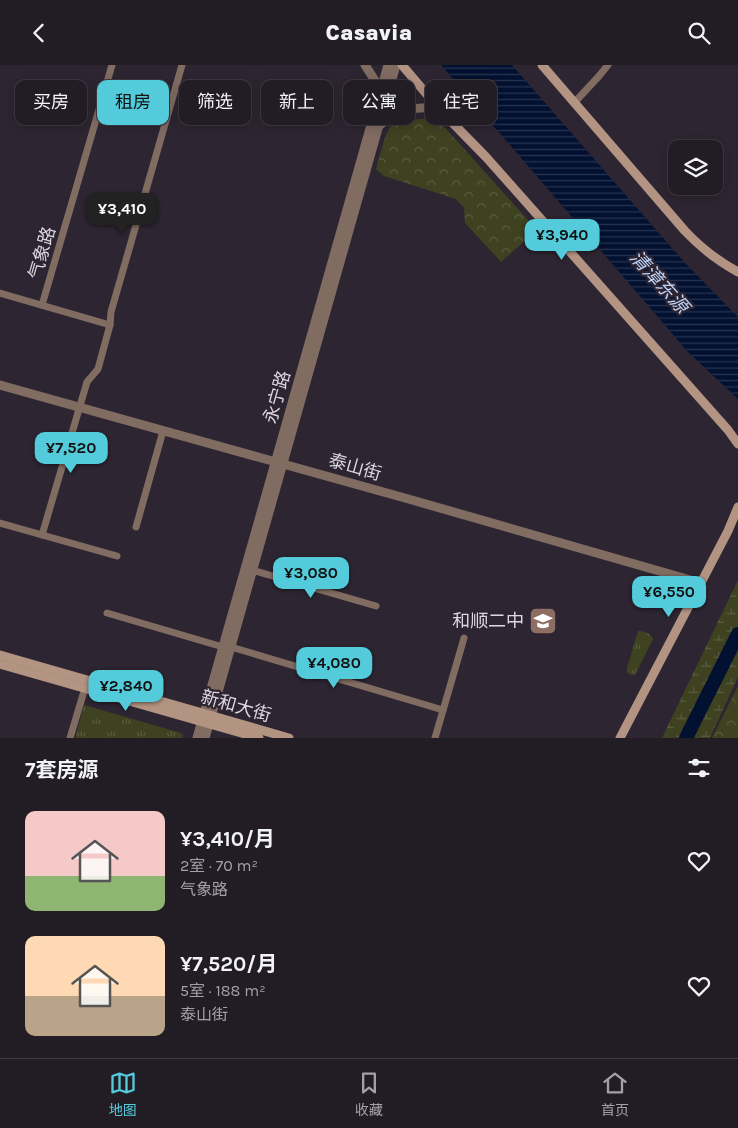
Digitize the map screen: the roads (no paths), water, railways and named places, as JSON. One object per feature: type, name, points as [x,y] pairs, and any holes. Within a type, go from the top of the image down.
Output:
[{"type":"main road","points":[[402,65],[425,92]]},
{"type":"main road","points":[[542,65],[685,231],[712,256],[738,272]]},
{"type":"main road","points":[[455,125],[486,157],[738,444]]},
{"type":"main road","points":[[620,738],[728,531],[738,507]]},
{"type":"main road","name":"新和大街","points":[[0,655],[206,718],[259,738]]},
{"type":"main road","name":"新和大街","points":[[0,663],[85,688],[289,738]]},
{"type":"street","name":"气象路","points":[[42,305],[112,65]]},
{"type":"street","points":[[42,535],[87,381],[98,369],[110,325],[111,312],[182,65]]},
{"type":"street","points":[[365,65],[375,80]]},
{"type":"street","name":"永宁路","points":[[384,80],[388,65]]},
{"type":"street","name":"永宁路","points":[[227,647],[252,570],[279,463],[396,65]]},
{"type":"street","points":[[574,103],[608,65]]},
{"type":"street","points":[[379,126],[390,117],[407,110],[425,108]]},
{"type":"street","name":"永宁路","points":[[197,738],[206,718],[227,647],[371,125]]},
{"type":"street","points":[[0,293],[110,325]]},
{"type":"street","name":"泰山街","points":[[0,385],[701,583]]},
{"type":"street","points":[[136,527],[164,431]]},
{"type":"street","points":[[0,523],[117,557]]},
{"type":"street","points":[[252,570],[376,606]]},
{"type":"street","points":[[107,613],[443,710]]},
{"type":"street","points":[[435,738],[464,638]]},
{"type":"street","points":[[70,738],[85,688]]},
{"type":"street","name":"永宁路","points":[[205,738],[206,718]]},
{"type":"water","name":"清漳东源","points":[[441,65],[512,65],[686,264],[738,317],[738,399],[688,352],[493,125],[497,125],[497,80],[454,80]]},
{"type":"waterway","points":[[686,738],[738,634]]},
{"type":"place","name":"和顺二中","points":[[543,621]]}]
